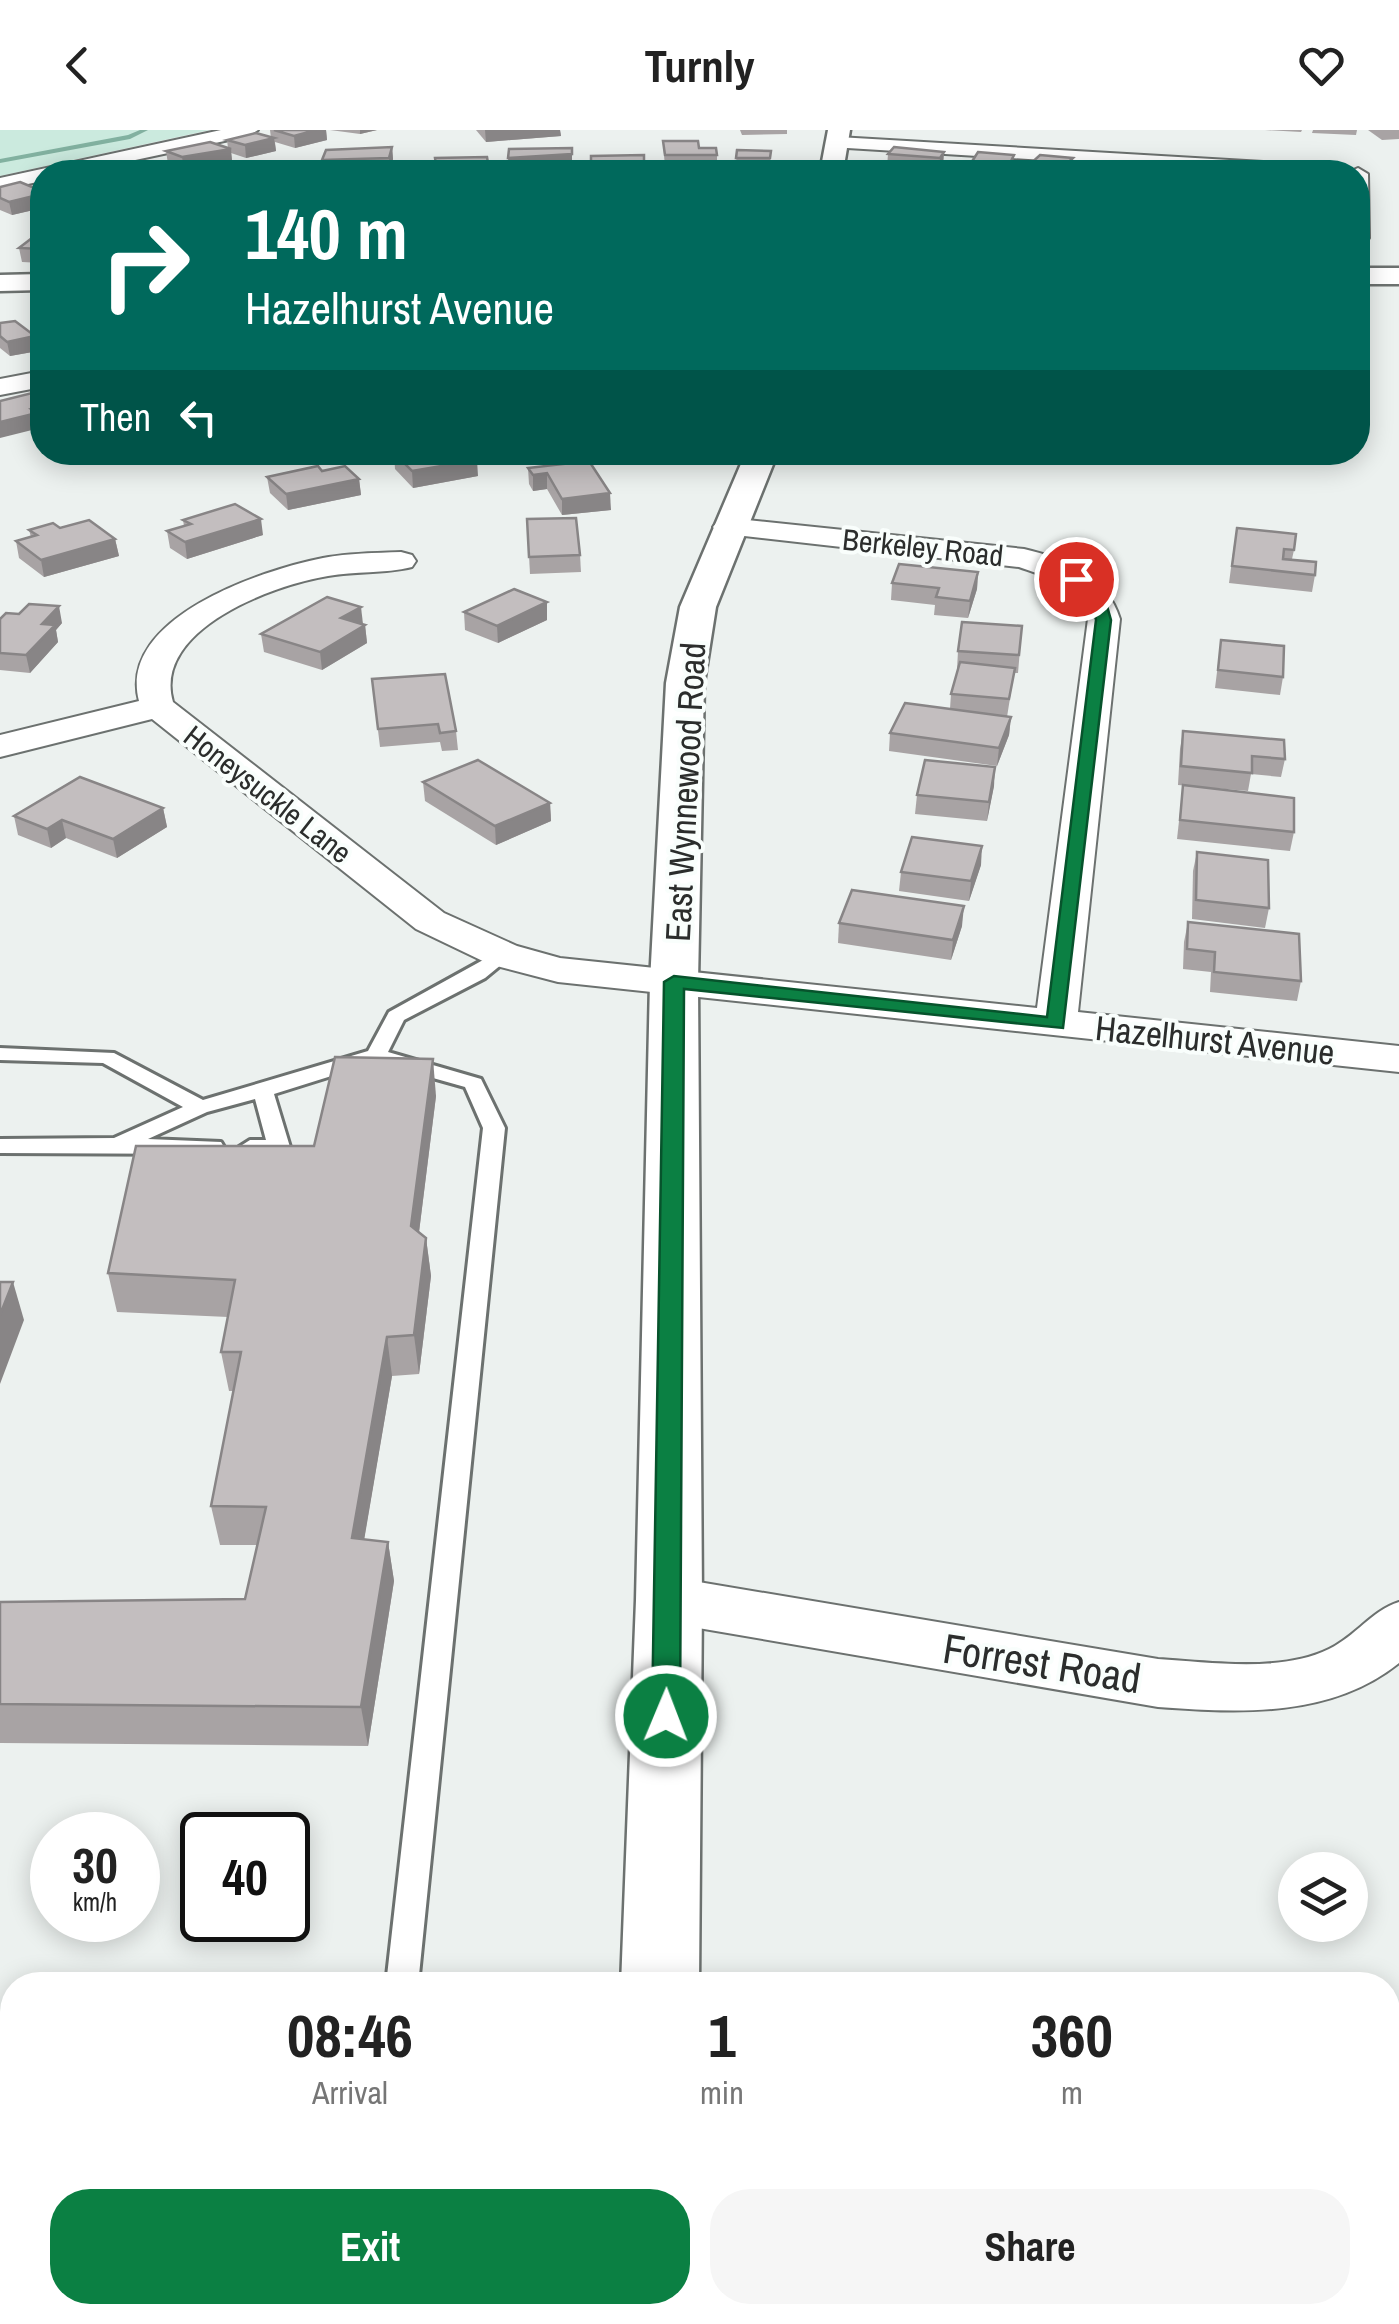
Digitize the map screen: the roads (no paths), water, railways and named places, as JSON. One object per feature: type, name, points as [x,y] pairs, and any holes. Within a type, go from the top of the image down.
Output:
[{"type":"street","points":[[112,160],[248,130]]},
{"type":"street","points":[[838,137],[1058,160]]},
{"type":"street","points":[[0,184],[30,178]]},
{"type":"street","points":[[1370,276],[1399,276]]},
{"type":"street","points":[[0,283],[30,282]]},
{"type":"street","points":[[0,387],[30,381]]},
{"type":"street","name":"East Wynnewood Road","points":[[660,1972],[674,982],[685,683],[698,607],[756,465]]},
{"type":"street","name":"Berkeley Road","points":[[728,526],[1024,558],[1076,579],[1099,602],[1104,620],[1056,1024]]},
{"type":"street","name":"Honeysuckle Lane","points":[[401,561],[314,569],[217,606],[162,653],[154,669],[152,688],[158,708],[430,920],[503,955],[558,970],[674,982]]},
{"type":"street","points":[[0,746],[158,708]]},
{"type":"street","name":"Hazelhurst Avenue","points":[[674,982],[1399,1060]]},
{"type":"street","name":"Forrest Road","points":[[668,1600],[1158,1683],[1228,1687],[1296,1683],[1353,1667],[1390,1638],[1399,1625]]},
{"type":"lane","points":[[376,1055],[396,1016],[478,974],[503,955]]},
{"type":"lane","points":[[0,1054],[107,1057],[200,1107]]},
{"type":"lane","points":[[117,1145],[200,1107],[264,1092],[376,1055],[474,1084],[494,1128],[403,1972]]},
{"type":"lane","points":[[0,1146],[279,1146],[264,1092]]},
{"type":"waterway","points":[[0,161],[130,137],[145,130]]}]
